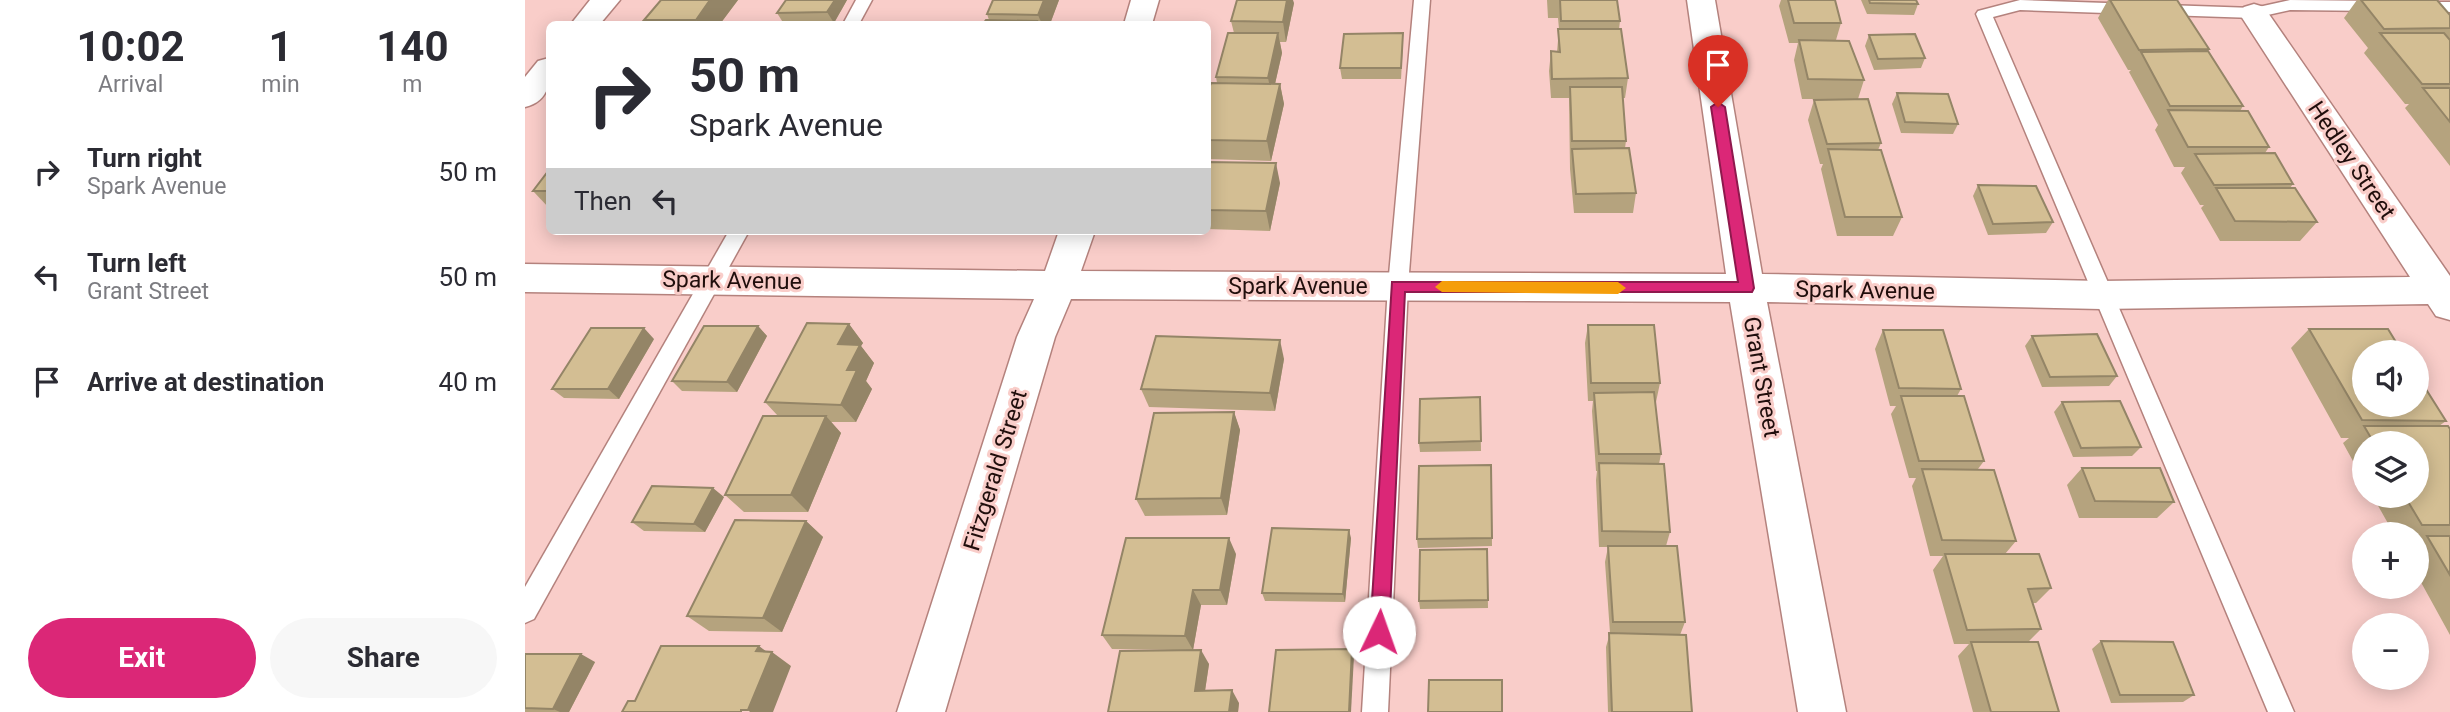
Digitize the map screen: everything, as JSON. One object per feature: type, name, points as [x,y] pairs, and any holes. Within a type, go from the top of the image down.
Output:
[{"type":"street","points":[[588,21],[606,0]]},
{"type":"street","points":[[1139,21],[1145,0]]},
{"type":"street","name":"Grant Street","points":[[1701,0],[1746,288],[1822,712]]},
{"type":"street","name":"Hedley Street","points":[[2254,13],[2446,296]]},
{"type":"street","points":[[525,97],[546,72]]},
{"type":"street","name":"Fitzgerald Street","points":[[921,712],[1037,337],[1076,235]]},
{"type":"street","name":"Spark Avenue","points":[[525,278],[1746,288],[2101,295],[2446,296]]},
{"type":"lane","points":[[853,21],[864,0]]},
{"type":"lane","points":[[1375,712],[1398,286],[1422,0]]},
{"type":"lane","points":[[2281,712],[1983,14],[2019,5],[2254,13],[2290,5],[2450,7]]},
{"type":"lane","points":[[525,611],[737,235]]},
{"type":"building","points":[[661,0],[710,0],[696,20],[644,20]]},
{"type":"building","points":[[786,0],[835,0],[827,12],[777,13]]},
{"type":"building","points":[[993,0],[1044,0],[1038,15],[987,14]]},
{"type":"building","points":[[1237,0],[1287,0],[1283,22],[1231,21]]},
{"type":"building","points":[[1560,0],[1617,0],[1620,21],[1561,21]]},
{"type":"building","points":[[1788,0],[1835,0],[1841,23],[1794,23]]},
{"type":"building","points":[[1869,0],[1916,0],[1918,4],[1870,3]]},
{"type":"building","points":[[2110,0],[2177,0],[2209,49],[2139,50]]},
{"type":"building","points":[[2361,0],[2437,0],[2450,15],[2450,28],[2384,29]]},
{"type":"building","points":[[1558,29],[1621,29],[1628,78],[1552,79],[1551,51],[1560,52]]},
{"type":"building","points":[[1228,33],[1278,33],[1268,78],[1216,77]]},
{"type":"building","points":[[1403,33],[1401,68],[1340,68],[1344,34]]},
{"type":"building","points":[[2380,33],[2444,33],[2450,40],[2450,84],[2422,84]]},
{"type":"building","points":[[1915,34],[1925,58],[1878,59],[1869,35]]},
{"type":"building","points":[[1799,40],[1849,41],[1864,80],[1808,79]]},
{"type":"building","points":[[2208,51],[2243,106],[2170,106],[2141,52]]},
{"type":"building","points":[[1211,83],[1280,84],[1267,141],[1211,140]]},
{"type":"building","points":[[1570,87],[1622,87],[1626,141],[1572,141]]},
{"type":"building","points":[[2423,88],[2450,88],[2450,122]]},
{"type":"building","points":[[1897,93],[1948,94],[1958,124],[1905,122]]},
{"type":"building","points":[[1868,99],[1881,143],[1827,144],[1814,100]]},
{"type":"building","points":[[2168,110],[2248,111],[2269,147],[2188,147]]},
{"type":"building","points":[[1629,148],[1636,193],[1576,194],[1572,149]]},
{"type":"building","points":[[1828,149],[1881,150],[1902,217],[1845,217]]},
{"type":"building","points":[[2275,153],[2293,184],[2214,185],[2195,154]]},
{"type":"building","points":[[1211,162],[1276,163],[1266,211],[1211,210]]},
{"type":"building","points":[[546,174],[546,191],[533,191]]},
{"type":"building","points":[[1978,185],[2036,186],[2053,222],[1993,224]]},
{"type":"building","points":[[2216,188],[2295,188],[2317,222],[2235,221]]},
{"type":"building","points":[[807,323],[849,324],[838,344],[860,345],[847,370],[857,370],[841,405],[765,402]]},
{"type":"building","points":[[1588,325],[1654,325],[1660,383],[1591,383]]},
{"type":"building","points":[[704,326],[758,326],[727,382],[672,381]]},
{"type":"building","points":[[591,328],[644,328],[608,389],[552,389]]},
{"type":"building","points":[[2309,329],[2388,329],[2395,340],[2352,340],[2352,403]]},
{"type":"building","points":[[1883,330],[1943,330],[1961,389],[1899,388]]},
{"type":"building","points":[[2097,334],[2117,376],[2050,377],[2032,336]]},
{"type":"building","points":[[1156,336],[1280,340],[1270,393],[1141,389]]},
{"type":"building","points":[[1654,392],[1661,454],[1599,454],[1594,393]]},
{"type":"building","points":[[2429,394],[2446,421],[2362,420],[2360,417],[2429,417]]},
{"type":"building","points":[[1901,396],[1964,396],[1984,461],[1919,461]]},
{"type":"building","points":[[1480,397],[1481,441],[1419,443],[1420,399]]},
{"type":"building","points":[[2120,401],[2141,447],[2081,448],[2062,402]]},
{"type":"building","points":[[1234,412],[1221,498],[1136,499],[1154,413]]},
{"type":"building","points":[[763,416],[826,416],[791,495],[725,495]]},
{"type":"building","points":[[2364,426],[2448,426],[2450,525],[2429,525],[2429,522],[2420,522],[2412,508],[2429,508],[2429,431],[2367,431]]},
{"type":"building","points":[[1599,463],[1664,464],[1670,532],[1602,531]]},
{"type":"building","points":[[1491,465],[1492,538],[1417,539],[1419,466]]},
{"type":"building","points":[[2082,468],[2160,468],[2174,502],[2095,501]]},
{"type":"building","points":[[1922,469],[1994,470],[2016,541],[1942,540]]},
{"type":"building","points":[[652,486],[713,488],[694,524],[632,522]]},
{"type":"building","points":[[735,520],[806,521],[763,618],[687,616]]},
{"type":"building","points":[[1272,528],[1349,530],[1343,594],[1262,593]]},
{"type":"building","points":[[2429,536],[2450,536],[2450,575],[2429,539]]},
{"type":"building","points":[[1126,538],[1229,538],[1220,590],[1193,590],[1185,636],[1102,635]]},
{"type":"building","points":[[1608,546],[1677,546],[1685,622],[1613,622]]},
{"type":"building","points":[[1487,549],[1488,600],[1419,601],[1420,550]]},
{"type":"building","points":[[1945,554],[2039,554],[2051,588],[2028,589],[2041,629],[1967,630]]},
{"type":"building","points":[[1609,633],[1686,635],[1692,712],[1612,712]]},
{"type":"building","points":[[2101,641],[2173,642],[2194,695],[2120,695]]},
{"type":"building","points":[[1971,642],[2038,642],[2059,712],[1991,712]]},
{"type":"building","points":[[661,646],[759,646],[756,651],[772,652],[748,710],[622,712],[628,701],[635,701]]},
{"type":"building","points":[[1352,649],[1349,712],[1269,712],[1276,650]]},
{"type":"building","points":[[1201,650],[1195,691],[1232,690],[1229,712],[1108,712],[1120,651]]},
{"type":"building","points":[[525,654],[581,654],[553,709],[525,708]]},
{"type":"building","points":[[1429,680],[1502,680],[1502,712],[1428,712]]},
{"type":"slow traffic","points":[[1442,287],[1618,288]]},
{"type":"route","points":[[1379,632],[1398,286],[1746,288],[1718,107]]}]
